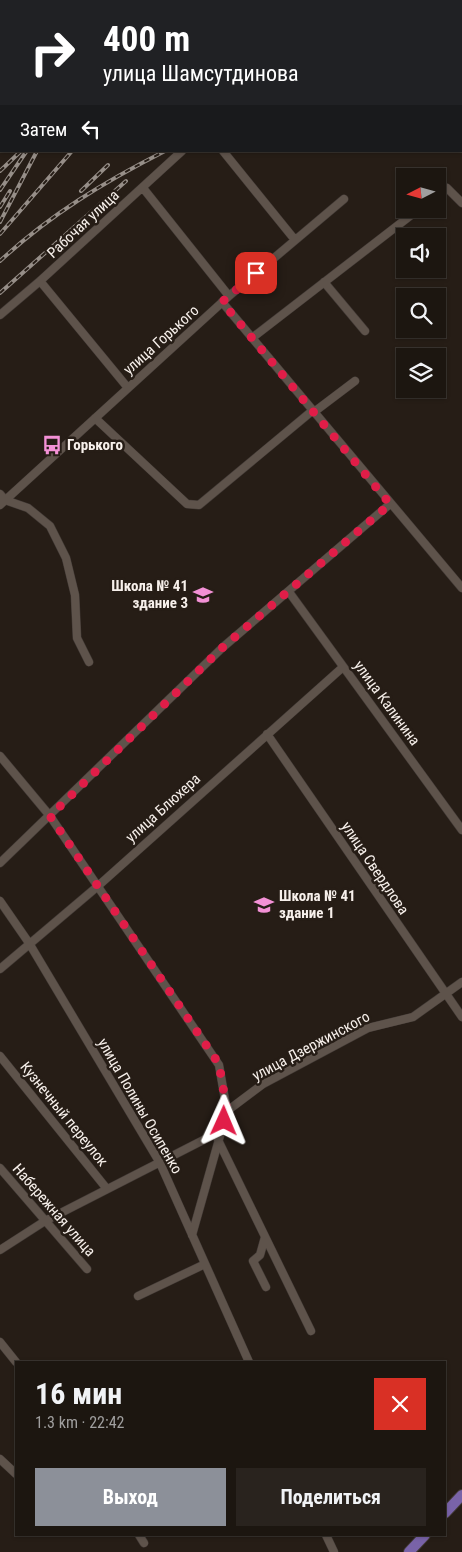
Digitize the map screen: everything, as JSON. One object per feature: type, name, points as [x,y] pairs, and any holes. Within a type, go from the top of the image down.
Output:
[{"type":"main road","points":[[446,1512],[462,1495]]},
{"type":"main road","points":[[409,1552],[424,1536]]},
{"type":"street","name":"Рабочая улица","points":[[0,315],[40,282],[181,152]]},
{"type":"street","points":[[224,152],[295,240]]},
{"type":"street","points":[[143,188],[229,296]]},
{"type":"street","points":[[446,189],[462,203]]},
{"type":"street","name":"улица Горького","points":[[2,500],[222,302],[344,199]]},
{"type":"street","points":[[252,338],[407,218]]},
{"type":"street","points":[[40,282],[128,388]]},
{"type":"street","points":[[324,282],[365,332]]},
{"type":"street","points":[[222,302],[462,588]]},
{"type":"street","points":[[95,418],[187,504],[199,505],[313,412],[355,382]]},
{"type":"street","points":[[2,500],[28,508],[50,526],[66,558],[75,595],[77,638],[88,662]]},
{"type":"street","points":[[0,863],[222,648],[390,504]]},
{"type":"street","name":"улица Калинина","points":[[289,592],[462,830]]},
{"type":"street","name":"улица Блюхера","points":[[0,969],[98,886],[344,667]]},
{"type":"street","name":"улица Свердлова","points":[[267,734],[445,995],[462,1017]]},
{"type":"street","points":[[0,756],[50,816],[219,1064],[227,1111],[192,1235]]},
{"type":"street","name":"улица Полины Осипенко","points":[[0,902],[29,943],[160,1163],[249,1361]]},
{"type":"street","name":"улица Дзержинского","points":[[227,1111],[263,1084],[368,1028],[412,1017],[462,982]]},
{"type":"street","name":"Кузнечный переулок","points":[[0,1056],[107,1189]]},
{"type":"street","points":[[0,1250],[45,1221],[221,1131]]},
{"type":"street","points":[[218,1140],[311,1331]]},
{"type":"street","name":"Набережная улица","points":[[0,1168],[88,1269]]},
{"type":"street","points":[[265,1237],[260,1255],[253,1261],[266,1287]]},
{"type":"street","points":[[138,1296],[205,1264]]},
{"type":"street","points":[[0,1342],[15,1361]]},
{"type":"street","points":[[0,1458],[15,1473]]},
{"type":"street","points":[[140,1536],[144,1543]]},
{"type":"street","points":[[326,1536],[334,1552]]},
{"type":"railway","points":[[0,171],[20,152]]},
{"type":"railway","points":[[0,190],[26,152]]},
{"type":"railway","points":[[0,222],[36,152]]},
{"type":"railway","points":[[0,234],[71,152]]},
{"type":"railway","points":[[0,261],[39,228],[79,200],[163,152]]},
{"type":"railway","points":[[81,191],[108,165]]},
{"type":"railway","points":[[0,293],[126,181]]},
{"type":"railway","points":[[0,207],[10,191]]},
{"type":"place","name":"Горького","points":[[52,445]]},
{"type":"place","name":"Школа № 41 здание 3","points":[[203,595]]},
{"type":"place","name":"Школа № 41 здание 1","points":[[264,905]]},
{"type":"route","points":[[224,1121],[227,1111],[219,1064],[50,816],[222,648],[390,504],[222,302],[256,273]]}]
